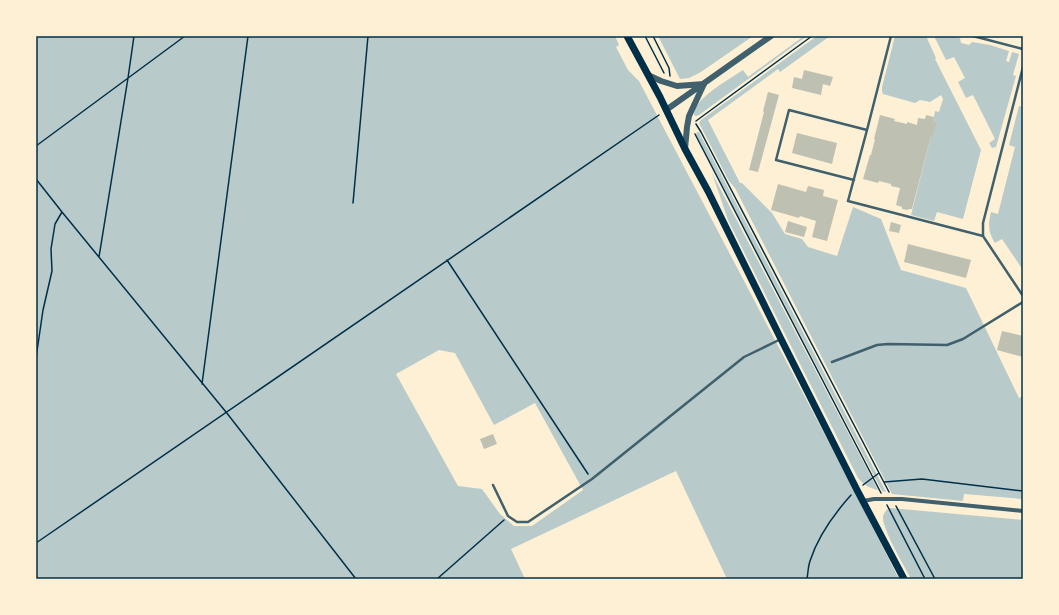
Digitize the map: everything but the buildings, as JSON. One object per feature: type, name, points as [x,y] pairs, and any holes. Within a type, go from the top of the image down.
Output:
[{"type":"main road","points":[[627,36],[708,191],[857,490],[904,579]]},
{"type":"street","points":[[666,110],[771,36]]},
{"type":"street","points":[[648,75],[661,81],[683,86],[704,84]]},
{"type":"street","points":[[685,148],[686,127],[689,116],[704,84]]},
{"type":"street","points":[[863,501],[892,499],[1023,511]]},
{"type":"lane","points":[[891,36],[848,201],[983,236]]},
{"type":"lane","points":[[973,36],[1023,49]]},
{"type":"lane","points":[[1023,67],[983,223],[983,236],[1023,296]]},
{"type":"lane","points":[[854,180],[776,160],[790,110],[867,130]]},
{"type":"lane","points":[[832,362],[877,345],[947,345],[956,343],[1023,302]]},
{"type":"lane","points":[[493,485],[508,516],[517,522],[528,522],[592,479],[744,357],[781,339]]},
{"type":"path","points":[[99,257],[134,36]]},
{"type":"path","points":[[36,146],[185,36]]},
{"type":"path","points":[[202,384],[248,36]]},
{"type":"path","points":[[353,203],[368,36]]},
{"type":"path","points":[[645,36],[671,84]]},
{"type":"path","points":[[653,36],[669,68],[671,84]]},
{"type":"path","points":[[695,122],[812,36]]},
{"type":"path","points":[[36,543],[658,115]]},
{"type":"path","points":[[695,122],[935,579]]},
{"type":"path","points":[[695,122],[695,135],[925,579]]},
{"type":"path","points":[[36,178],[62,212],[226,412],[356,579]]},
{"type":"path","points":[[36,358],[43,310],[52,271],[52,249],[55,224],[62,212]]},
{"type":"path","points":[[447,260],[592,479]]},
{"type":"path","points":[[806,579],[810,561],[823,532],[852,493],[879,473]]},
{"type":"path","points":[[884,482],[922,479],[1023,491]]},
{"type":"path","points":[[437,579],[508,516]]},
{"type":"shaded area","points":[[36,36],[615,36],[619,45],[616,47],[628,70],[639,81],[899,579],[727,579],[676,471],[511,549],[525,579],[36,579]],"holes":[[[439,350],[455,353],[494,425],[535,403],[583,490],[532,526],[514,526],[500,514],[482,489],[458,486],[396,374]]]},
{"type":"shaded area","points":[[658,36],[753,36],[701,72],[689,78],[680,79]]},
{"type":"shaded area","points":[[804,36],[807,36],[699,115],[694,115],[700,102],[722,84],[743,70],[748,77]]},
{"type":"shaded area","points":[[817,36],[830,36],[780,72],[778,69],[708,120],[740,183],[742,183],[772,213],[785,234],[802,239],[808,247],[837,256],[853,207],[881,219],[901,270],[966,288],[1019,398],[1023,396],[1023,499],[964,494],[963,501],[892,494],[735,188],[729,181],[699,123],[701,120]]},
{"type":"shaded area","points":[[895,36],[926,36],[936,58],[935,59],[981,150],[963,219],[937,212],[934,221],[911,215],[931,136],[933,136],[937,122],[933,121],[935,111],[939,112],[943,99],[941,95],[930,102],[920,100],[915,103],[883,94],[882,87]]},
{"type":"shaded area","points":[[934,36],[951,36],[960,38],[961,43],[969,45],[972,42],[990,45],[1009,51],[1006,61],[1009,62],[1012,52],[1019,54],[1013,75],[1016,76],[996,147],[992,148],[989,143],[995,139],[973,95],[966,98],[958,82],[965,78],[954,57],[946,60]]},
{"type":"shaded area","points":[[1019,106],[1023,107],[1023,270],[1002,239],[995,243],[990,232],[989,224],[991,212],[998,214],[1015,147],[1009,145]]},
{"type":"shaded area","points":[[697,132],[699,132],[886,492],[882,491],[696,135]]},
{"type":"shaded area","points":[[712,173],[878,490],[862,483],[858,478],[728,220]]},
{"type":"shaded area","points":[[890,508],[1023,520],[1023,579],[911,579],[886,530],[883,517],[886,510]]}]
